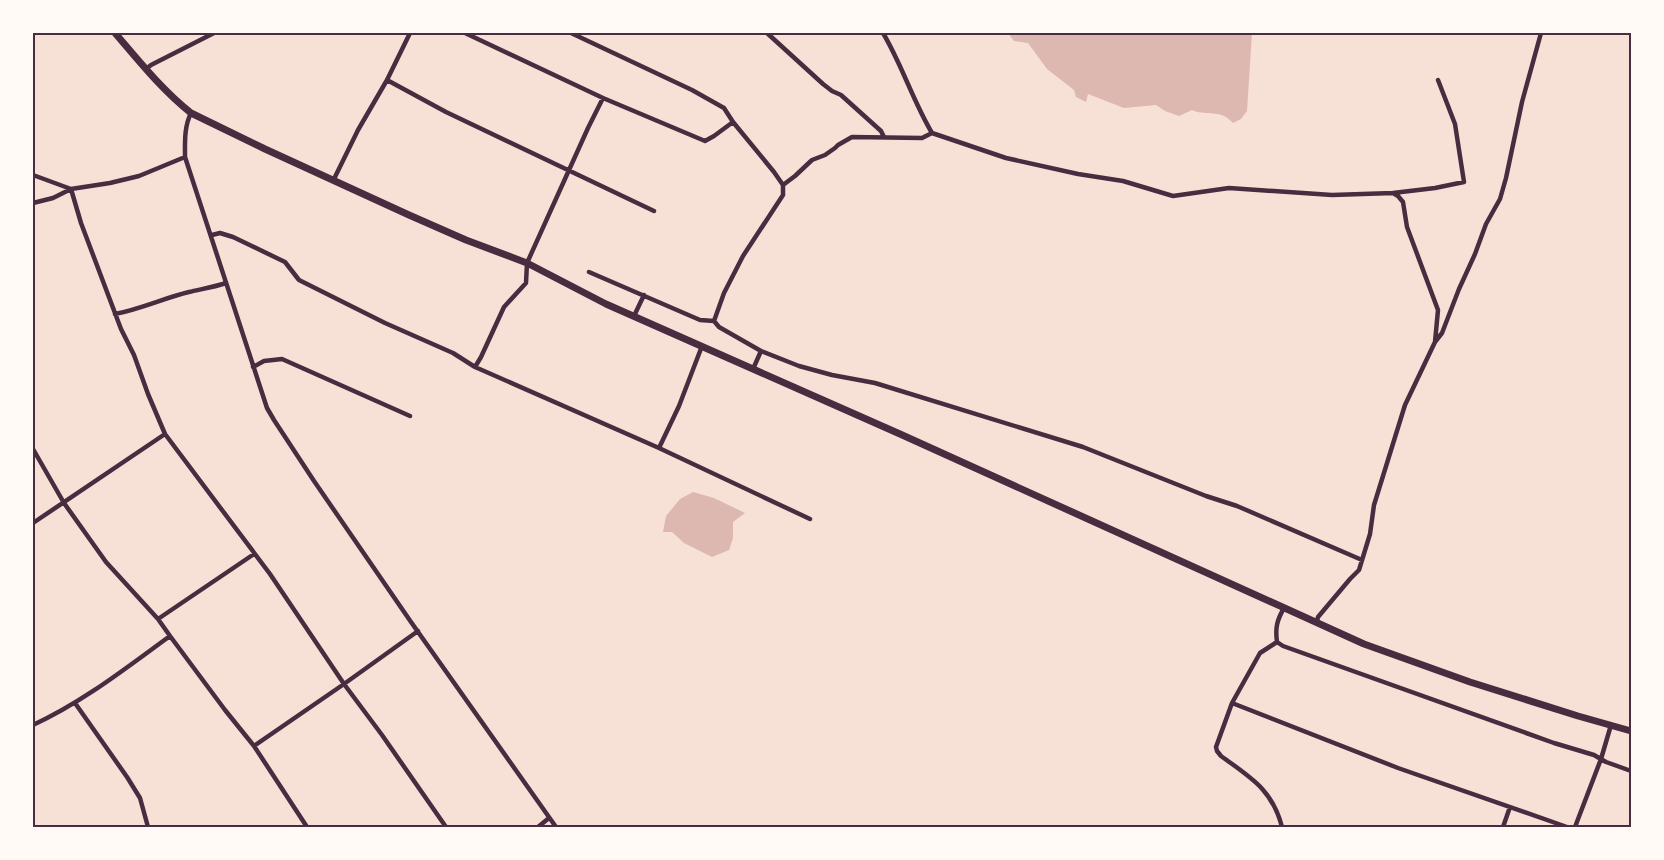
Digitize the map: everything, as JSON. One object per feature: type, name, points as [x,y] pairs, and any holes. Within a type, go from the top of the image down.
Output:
[{"type":"main road","points":[[115,33],[170,94],[192,113],[266,150],[466,240],[527,263],[606,304],[1364,644],[1460,678],[1631,730]]},
{"type":"street","points":[[146,69],[214,33]]},
{"type":"street","points":[[333,179],[410,33]]},
{"type":"street","points":[[465,33],[603,98],[705,141],[733,122]]},
{"type":"street","points":[[571,33],[692,90],[724,108],[783,185],[783,195],[743,256],[723,293],[714,321]]},
{"type":"street","points":[[767,33],[832,92],[841,95],[881,131],[884,137]]},
{"type":"street","points":[[883,33],[932,133],[1006,158],[1078,174],[1123,181],[1173,196],[1229,188],[1332,195],[1394,193],[1464,182],[1455,124],[1438,80]]},
{"type":"street","points":[[1317,621],[1359,570],[1370,534],[1374,505],[1405,405],[1435,342],[1442,333],[1486,224],[1500,199],[1522,102],[1541,33]]},
{"type":"street","points":[[387,80],[446,112],[654,211]]},
{"type":"street","points":[[475,367],[504,307],[526,283],[527,263],[603,98]]},
{"type":"street","points":[[192,113],[185,136],[185,157],[261,391],[273,420],[556,827]]},
{"type":"street","points":[[783,185],[812,160],[825,155],[852,137],[922,138],[932,133]]},
{"type":"street","points":[[33,203],[53,198],[71,189],[139,176],[185,157]]},
{"type":"street","points":[[33,175],[71,189]]},
{"type":"street","points":[[71,189],[81,223],[115,314],[165,434],[276,584],[446,827]]},
{"type":"street","points":[[1394,193],[1403,202],[1407,227],[1438,310],[1435,342]]},
{"type":"street","points":[[212,236],[220,233],[233,237],[285,262],[299,280],[385,323],[453,353],[475,367],[658,448],[810,519]]},
{"type":"street","points":[[589,272],[700,320],[714,321],[719,327],[761,351],[799,366],[875,383],[1083,447],[1237,506],[1362,560]]},
{"type":"street","points":[[115,314],[226,283]]},
{"type":"street","points":[[634,316],[644,296]]},
{"type":"street","points":[[658,448],[680,406],[702,346]]},
{"type":"street","points":[[753,370],[761,351]]},
{"type":"street","points":[[253,367],[264,361],[282,359],[410,416]]},
{"type":"street","points":[[33,524],[165,434]]},
{"type":"street","points":[[33,449],[64,503],[106,562],[158,620],[254,746],[307,827]]},
{"type":"street","points":[[158,620],[254,554]]},
{"type":"street","points":[[1277,642],[1278,617],[1284,608]]},
{"type":"street","points":[[254,746],[418,631]]},
{"type":"street","points":[[33,725],[75,703],[170,636]]},
{"type":"street","points":[[1277,642],[1260,653],[1232,703],[1216,747],[1217,751],[1258,784],[1272,799],[1282,827]]},
{"type":"street","points":[[1277,642],[1314,658],[1594,755],[1631,771]]},
{"type":"street","points":[[75,703],[140,798],[148,827]]},
{"type":"street","points":[[1232,703],[1387,764],[1567,827]]},
{"type":"street","points":[[1575,827],[1601,759],[1611,725]]},
{"type":"street","points":[[1503,827],[1510,807]]},
{"type":"street","points":[[538,827],[549,818]]},
{"type":"street","points":[[296,827],[303,822]]},
{"type":"shaded area","points":[[1008,33],[1252,33],[1247,111],[1241,119],[1233,123],[1218,114],[1192,110],[1179,116],[1156,105],[1124,108],[1088,94],[1086,102],[1076,97],[1074,90],[1047,69],[1028,43],[1014,41]]},
{"type":"shaded area","points":[[693,492],[714,498],[745,513],[733,522],[733,538],[729,550],[712,557],[684,543],[672,532],[663,532],[666,516],[680,499]]}]
